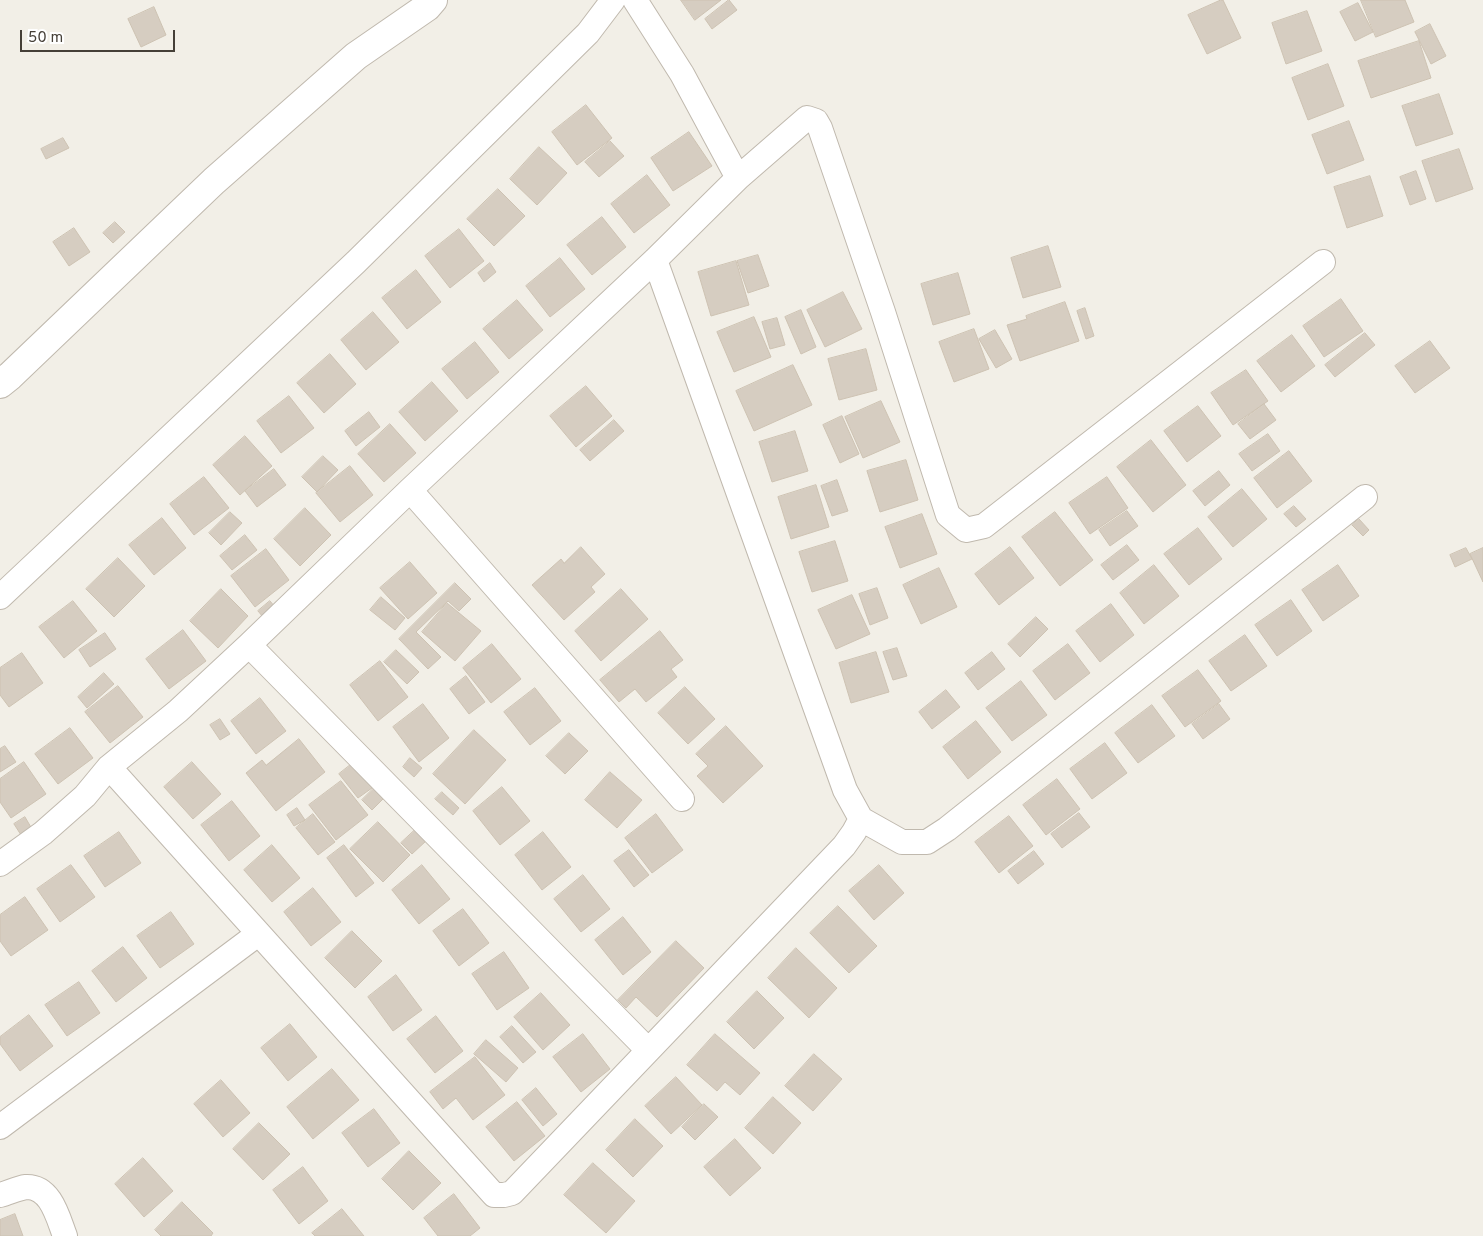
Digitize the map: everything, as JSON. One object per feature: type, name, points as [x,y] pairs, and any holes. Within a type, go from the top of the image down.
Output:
[{"type":"street","points":[[0,384],[214,181],[356,56],[427,7],[433,0]]},
{"type":"street","points":[[0,597],[356,262],[588,33],[613,0]]},
{"type":"street","points":[[634,0],[682,74],[738,178]]},
{"type":"street","points":[[0,864],[43,833],[85,796],[109,767],[178,711],[655,260],[738,178],[807,118],[816,121],[820,128],[883,312],[948,515],[966,530],[984,526],[1323,262]]},
{"type":"street","points":[[655,260],[845,790],[861,819],[902,842],[928,842],[948,829],[1365,497]]},
{"type":"street","points":[[410,490],[682,799]]},
{"type":"street","points":[[249,645],[648,1050]]},
{"type":"street","points":[[109,767],[494,1195],[512,1193],[844,846],[861,819]]},
{"type":"street","points":[[0,1127],[258,934]]},
{"type":"street","points":[[0,1195],[27,1187],[40,1191],[52,1202],[65,1236]]},
{"type":"building","points":[[681,0],[721,0],[695,20]]},
{"type":"building","points":[[729,0],[737,10],[712,29],[705,19]]},
{"type":"building","points":[[1223,0],[1241,38],[1207,54],[1188,15]]},
{"type":"building","points":[[1361,0],[1405,0],[1414,22],[1376,37]]},
{"type":"building","points":[[1358,3],[1373,32],[1355,41],[1340,12]]},
{"type":"building","points":[[154,7],[166,35],[141,47],[128,19]]},
{"type":"building","points":[[1307,11],[1322,51],[1286,64],[1272,23]]},
{"type":"building","points":[[1430,24],[1446,56],[1431,64],[1415,32]]},
{"type":"building","points":[[1419,41],[1431,78],[1371,98],[1358,61]]},
{"type":"building","points":[[1328,64],[1344,106],[1308,120],[1292,78]]},
{"type":"building","points":[[1439,94],[1453,134],[1416,146],[1402,106]]},
{"type":"building","points":[[586,105],[612,138],[577,165],[552,132]]},
{"type":"building","points":[[1349,121],[1364,160],[1327,174],[1312,135]]},
{"type":"building","points":[[689,132],[712,166],[673,191],[651,158]]},
{"type":"building","points":[[63,138],[69,148],[46,159],[41,149]]},
{"type":"building","points":[[610,141],[624,156],[599,177],[585,162]]},
{"type":"building","points":[[539,147],[567,173],[537,205],[510,179]]},
{"type":"building","points":[[1459,149],[1473,189],[1436,202],[1422,161]]},
{"type":"building","points":[[1416,171],[1426,199],[1410,205],[1400,177]]},
{"type":"building","points":[[647,175],[670,205],[634,233],[611,204]]},
{"type":"building","points":[[1370,176],[1383,216],[1347,228],[1334,187]]},
{"type":"building","points":[[498,189],[525,216],[494,246],[467,219]]},
{"type":"building","points":[[602,217],[626,247],[592,275],[567,245]]},
{"type":"building","points":[[115,222],[125,232],[113,243],[103,233]]},
{"type":"building","points":[[74,228],[90,252],[69,266],[53,242]]},
{"type":"building","points":[[459,229],[484,261],[450,288],[425,256]]},
{"type":"building","points":[[1048,246],[1061,287],[1023,298],[1011,258]]},
{"type":"building","points":[[758,255],[769,286],[748,293],[737,261]]},
{"type":"building","points":[[560,258],[585,289],[550,317],[526,286]]},
{"type":"building","points":[[736,261],[749,305],[711,316],[698,272]]},
{"type":"building","points":[[490,263],[496,272],[484,282],[478,273]]},
{"type":"building","points":[[416,270],[441,302],[407,329],[382,298]]},
{"type":"building","points":[[958,273],[970,314],[933,325],[921,284]]},
{"type":"building","points":[[843,292],[862,329],[825,347],[807,310]]},
{"type":"building","points":[[1341,299],[1363,331],[1324,357],[1303,326]]},
{"type":"building","points":[[517,300],[543,330],[509,359],[483,329]]},
{"type":"building","points":[[1065,302],[1079,341],[1020,361],[1007,325],[1027,319],[1026,316]]},
{"type":"building","points":[[1085,308],[1094,336],[1086,339],[1077,311]]},
{"type":"building","points":[[801,310],[816,347],[801,354],[785,317]]},
{"type":"building","points":[[373,312],[399,342],[366,370],[341,340]]},
{"type":"building","points":[[754,317],[771,357],[734,372],[717,332]]},
{"type":"building","points":[[777,318],[785,345],[770,349],[762,322]]},
{"type":"building","points":[[974,329],[989,369],[954,382],[939,342]]},
{"type":"building","points":[[995,330],[1012,359],[996,368],[979,339]]},
{"type":"building","points":[[1365,333],[1375,345],[1335,377],[1325,365]]},
{"type":"building","points":[[1292,335],[1315,366],[1281,392],[1257,361]]},
{"type":"building","points":[[1430,341],[1450,368],[1415,393],[1395,366]]},
{"type":"building","points":[[475,342],[499,372],[467,399],[442,369]]},
{"type":"building","points":[[866,349],[877,390],[839,400],[828,359]]},
{"type":"building","points":[[330,354],[356,384],[324,413],[297,383]]},
{"type":"building","points":[[793,365],[812,405],[754,431],[736,391]]},
{"type":"building","points":[[1246,370],[1268,401],[1233,425],[1211,393]]},
{"type":"building","points":[[432,382],[458,411],[425,441],[399,412]]},
{"type":"building","points":[[586,386],[612,416],[576,447],[550,416]]},
{"type":"building","points":[[289,396],[314,428],[281,453],[257,421]]},
{"type":"building","points":[[881,401],[900,442],[863,458],[845,417]]},
{"type":"building","points":[[1264,404],[1276,420],[1250,439],[1238,424]]},
{"type":"building","points":[[1198,406],[1221,436],[1187,462],[1164,431]]},
{"type":"building","points":[[369,412],[380,427],[356,446],[345,431]]},
{"type":"building","points":[[842,416],[859,454],[840,463],[823,425]]},
{"type":"building","points":[[614,420],[624,431],[590,461],[580,450]]},
{"type":"building","points":[[390,424],[416,453],[384,482],[358,454]]},
{"type":"building","points":[[795,431],[808,471],[772,482],[759,442]]},
{"type":"building","points":[[1268,434],[1280,451],[1252,471],[1239,454]]},
{"type":"building","points":[[245,436],[272,466],[240,495],[213,465]]},
{"type":"building","points":[[1151,440],[1186,485],[1153,512],[1117,467]]},
{"type":"building","points":[[1289,451],[1312,481],[1277,508],[1254,478]]},
{"type":"building","points":[[323,456],[338,470],[317,492],[302,477]]},
{"type":"building","points":[[906,460],[918,500],[880,512],[867,471]]},
{"type":"building","points":[[350,466],[373,495],[340,522],[316,493]]},
{"type":"building","points":[[274,469],[286,485],[257,507],[245,491]]},
{"type":"building","points":[[1219,471],[1230,485],[1205,506],[1193,491]]},
{"type":"building","points":[[204,477],[229,508],[194,535],[170,504]]},
{"type":"building","points":[[1107,477],[1128,508],[1090,534],[1069,503]]},
{"type":"building","points":[[837,480],[848,511],[832,516],[821,486]]},
{"type":"building","points":[[816,485],[829,527],[791,539],[778,497]]},
{"type":"building","points":[[1242,489],[1267,519],[1233,547],[1208,517]]},
{"type":"building","points":[[1294,506],[1306,519],[1296,527],[1284,514]]},
{"type":"building","points":[[305,508],[331,535],[300,566],[274,539]]},
{"type":"building","points":[[1127,511],[1138,526],[1110,546],[1099,530]]},
{"type":"building","points":[[230,512],[242,523],[221,545],[209,533]]},
{"type":"building","points":[[1055,512],[1093,560],[1060,586],[1022,537]]},
{"type":"building","points":[[922,514],[937,554],[900,568],[885,527]]},
{"type":"building","points":[[162,518],[186,548],[154,575],[129,545]]},
{"type":"building","points":[[1359,519],[1369,530],[1363,536],[1352,525]]},
{"type":"building","points":[[1198,528],[1222,559],[1189,585],[1164,554]]},
{"type":"building","points":[[245,535],[257,550],[232,570],[220,556]]},
{"type":"building","points":[[835,541],[848,581],[812,592],[799,552]]},
{"type":"building","points":[[1127,545],[1139,560],[1113,580],[1101,565]]},
{"type":"building","points":[[581,547],[605,574],[591,587],[595,592],[564,620],[532,585],[561,559],[564,563]]},
{"type":"building","points":[[1010,547],[1034,578],[999,605],[975,574]]},
{"type":"building","points":[[1466,548],[1472,559],[1455,567],[1450,555]]},
{"type":"building","points":[[1483,548],[1483,582],[1470,554]]},
{"type":"building","points":[[266,549],[289,580],[255,607],[231,576]]},
{"type":"building","points":[[118,558],[145,586],[114,617],[86,589]]},
{"type":"building","points":[[410,562],[437,593],[408,619],[380,588]]},
{"type":"building","points":[[1154,565],[1179,596],[1144,624],[1120,593]]},
{"type":"building","points":[[1338,565],[1359,596],[1323,621],[1302,590]]},
{"type":"building","points":[[939,568],[957,607],[921,624],[903,585]]},
{"type":"building","points":[[455,583],[471,599],[459,611],[448,601],[416,632],[441,657],[428,669],[399,639]]},
{"type":"building","points":[[877,588],[888,618],[870,625],[859,594]]},
{"type":"building","points":[[221,589],[248,616],[218,648],[190,621]]},
{"type":"building","points":[[621,589],[648,619],[601,661],[575,631]]},
{"type":"building","points":[[852,595],[870,634],[836,649],[818,610]]},
{"type":"building","points":[[381,597],[405,618],[395,630],[370,610]]},
{"type":"building","points":[[1291,600],[1312,631],[1277,656],[1255,625]]},
{"type":"building","points":[[73,601],[97,631],[64,658],[39,627]]},
{"type":"building","points":[[270,601],[280,613],[268,623],[258,611]]},
{"type":"building","points":[[447,603],[481,631],[455,661],[422,632]]},
{"type":"building","points":[[1111,604],[1134,635],[1100,662],[1076,631]]},
{"type":"building","points":[[1036,617],[1048,629],[1020,657],[1008,644]]},
{"type":"building","points":[[183,630],[206,661],[169,689],[146,659]]},
{"type":"building","points":[[660,631],[683,660],[671,669],[677,677],[646,702],[635,689],[619,702],[600,680]]},
{"type":"building","points":[[105,633],[116,649],[90,667],[79,650]]},
{"type":"building","points":[[1245,635],[1267,666],[1231,691],[1209,661]]},
{"type":"building","points":[[492,644],[521,679],[491,703],[463,668]]},
{"type":"building","points":[[1068,644],[1090,673],[1055,700],[1033,671]]},
{"type":"building","points":[[897,648],[907,676],[893,680],[883,652]]},
{"type":"building","points":[[396,650],[419,672],[407,684],[384,662]]},
{"type":"building","points":[[876,652],[889,692],[851,703],[839,663]]},
{"type":"building","points":[[992,652],[1005,669],[978,690],[965,673]]},
{"type":"building","points":[[22,653],[43,683],[9,707],[0,695],[0,668]]},
{"type":"building","points":[[380,661],[408,697],[378,721],[350,685]]},
{"type":"building","points":[[1198,670],[1221,701],[1185,727],[1162,696]]},
{"type":"building","points":[[104,673],[114,684],[87,708],[78,697]]},
{"type":"building","points":[[466,676],[485,702],[469,714],[450,689]]},
{"type":"building","points":[[1021,681],[1047,715],[1012,741],[986,708]]},
{"type":"building","points":[[118,686],[143,717],[110,743],[85,712]]},
{"type":"building","points":[[685,687],[715,719],[688,744],[658,713]]},
{"type":"building","points":[[535,688],[561,721],[530,745],[504,712]]},
{"type":"building","points":[[946,690],[960,707],[932,729],[919,712]]},
{"type":"building","points":[[260,698],[286,731],[256,754],[231,721]]},
{"type":"building","points":[[423,704],[449,738],[419,762],[393,727]]},
{"type":"building","points":[[1219,704],[1230,719],[1203,739],[1192,724]]},
{"type":"building","points":[[1152,705],[1175,736],[1138,763],[1115,733]]},
{"type":"building","points":[[220,719],[230,734],[220,740],[210,725]]},
{"type":"building","points":[[976,721],[1001,752],[968,779],[943,747]]},
{"type":"building","points":[[726,726],[763,766],[723,803],[697,776],[708,766],[696,754]]},
{"type":"building","points":[[70,728],[93,758],[58,784],[35,754]]},
{"type":"building","points":[[474,730],[506,760],[465,804],[433,774]]},
{"type":"building","points":[[569,733],[588,751],[565,774],[546,756]]},
{"type":"building","points":[[299,739],[325,772],[276,811],[246,773],[262,760],[266,765]]},
{"type":"building","points":[[1105,743],[1127,773],[1092,799],[1070,769]]},
{"type":"building","points":[[5,746],[16,762],[0,772],[0,749]]},
{"type":"building","points":[[410,758],[422,768],[414,777],[403,767]]},
{"type":"building","points":[[24,762],[46,794],[11,818],[0,802],[0,779]]},
{"type":"building","points":[[192,762],[221,794],[193,819],[164,787]]},
{"type":"building","points":[[353,763],[372,788],[358,798],[339,774]]},
{"type":"building","points":[[610,772],[642,800],[617,828],[585,800]]},
{"type":"building","points":[[1057,779],[1080,809],[1046,835],[1023,805]]},
{"type":"building","points":[[341,781],[368,815],[336,840],[309,805]]},
{"type":"building","points":[[502,787],[530,821],[500,845],[473,811]]},
{"type":"building","points":[[374,788],[384,798],[372,810],[362,800]]},
{"type":"building","points":[[442,792],[459,808],[453,815],[435,799]]},
{"type":"building","points":[[232,801],[260,836],[229,861],[201,825]]},
{"type":"building","points":[[297,808],[305,820],[294,826],[287,815]]},
{"type":"building","points":[[1079,813],[1090,827],[1062,848],[1051,834]]},
{"type":"building","points":[[313,814],[335,842],[318,855],[296,828]]},
{"type":"building","points":[[656,814],[683,850],[652,873],[625,838]]},
{"type":"building","points":[[1009,816],[1033,846],[999,873],[975,842]]},
{"type":"building","points":[[25,817],[32,829],[21,835],[14,824]]},
{"type":"building","points":[[378,822],[410,855],[383,882],[350,849]]},
{"type":"building","points":[[415,830],[426,841],[412,854],[401,843]]},
{"type":"building","points":[[119,832],[141,863],[105,887],[84,856]]},
{"type":"building","points":[[543,832],[571,867],[542,890],[515,855]]},
{"type":"building","points":[[272,845],[300,878],[272,902],[244,870]]},
{"type":"building","points":[[344,845],[374,883],[356,897],[327,858]]},
{"type":"building","points":[[629,850],[649,875],[634,887],[614,861]]},
{"type":"building","points":[[1034,851],[1044,864],[1018,884],[1008,871]]},
{"type":"building","points":[[71,865],[95,897],[60,922],[37,889]]},
{"type":"building","points":[[422,865],[450,899],[419,924],[392,890]]},
{"type":"building","points":[[879,865],[904,893],[874,920],[849,891]]},
{"type":"building","points":[[583,875],[610,909],[581,932],[554,899]]},
{"type":"building","points":[[313,888],[341,922],[311,946],[284,912]]},
{"type":"building","points":[[25,897],[48,930],[11,956],[0,941],[0,915]]},
{"type":"building","points":[[838,906],[877,946],[849,973],[810,933]]},
{"type":"building","points":[[463,909],[489,943],[459,966],[433,931]]},
{"type":"building","points":[[171,912],[194,944],[160,968],[137,936]]},
{"type":"building","points":[[623,917],[651,952],[623,975],[595,940]]},
{"type":"building","points":[[352,931],[382,961],[355,988],[325,958]]},
{"type":"building","points":[[676,941],[704,968],[657,1017],[636,997],[626,1008],[618,1000]]},
{"type":"building","points":[[123,947],[147,978],[116,1002],[92,971]]},
{"type":"building","points":[[796,948],[837,988],[809,1018],[768,978]]},
{"type":"building","points":[[504,952],[529,988],[497,1010],[472,974]]},
{"type":"building","points":[[396,975],[422,1010],[393,1031],[368,997]]},
{"type":"building","points":[[79,982],[100,1013],[67,1036],[45,1005]]},
{"type":"building","points":[[757,991],[784,1018],[754,1049],[727,1022]]},
{"type":"building","points":[[541,993],[570,1025],[543,1050],[514,1017]]},
{"type":"building","points":[[29,1015],[53,1046],[20,1071],[0,1044],[0,1037]]},
{"type":"building","points":[[436,1016],[463,1051],[435,1073],[407,1039]]},
{"type":"building","points":[[290,1024],[317,1057],[288,1081],[261,1048]]},
{"type":"building","points":[[512,1026],[536,1052],[523,1063],[500,1037]]},
{"type":"building","points":[[583,1034],[610,1069],[581,1092],[553,1057]]},
{"type":"building","points":[[715,1034],[760,1073],[740,1095],[725,1082],[717,1091],[687,1065]]},
{"type":"building","points":[[486,1040],[518,1068],[506,1082],[474,1054]]},
{"type":"building","points":[[814,1054],[842,1079],[813,1111],[785,1086]]},
{"type":"building","points":[[475,1057],[505,1095],[473,1120],[456,1098],[443,1109],[430,1092]]},
{"type":"building","points":[[332,1069],[359,1100],[313,1139],[287,1107]]},
{"type":"building","points":[[676,1077],[702,1105],[671,1134],[645,1106]]},
{"type":"building","points":[[221,1080],[250,1113],[223,1137],[194,1104]]},
{"type":"building","points":[[536,1088],[557,1114],[543,1126],[522,1100]]},
{"type":"building","points":[[773,1097],[801,1123],[773,1154],[745,1128]]},
{"type":"building","points":[[517,1102],[545,1136],[514,1161],[486,1127]]},
{"type":"building","points":[[704,1104],[718,1117],[695,1140],[682,1127]]},
{"type":"building","points":[[374,1109],[400,1143],[368,1167],[342,1133]]},
{"type":"building","points":[[635,1119],[663,1146],[633,1177],[606,1150]]},
{"type":"building","points":[[259,1123],[290,1154],[263,1180],[233,1149]]},
{"type":"building","points":[[735,1139],[761,1168],[730,1196],[704,1167]]},
{"type":"building","points":[[409,1151],[441,1183],[413,1210],[382,1179]]},
{"type":"building","points":[[143,1158],[173,1191],[144,1217],[115,1184]]},
{"type":"building","points":[[593,1163],[635,1201],[606,1233],[564,1195]]},
{"type":"building","points":[[303,1167],[328,1201],[299,1224],[273,1190]]},
{"type":"building","points":[[454,1194],[480,1228],[470,1236],[438,1236],[424,1218]]},
{"type":"building","points":[[182,1202],[213,1233],[211,1236],[161,1236],[155,1230]]},
{"type":"building","points":[[342,1209],[364,1236],[315,1236],[312,1233]]},
{"type":"building","points":[[15,1214],[23,1236],[0,1236],[0,1220]]}]
